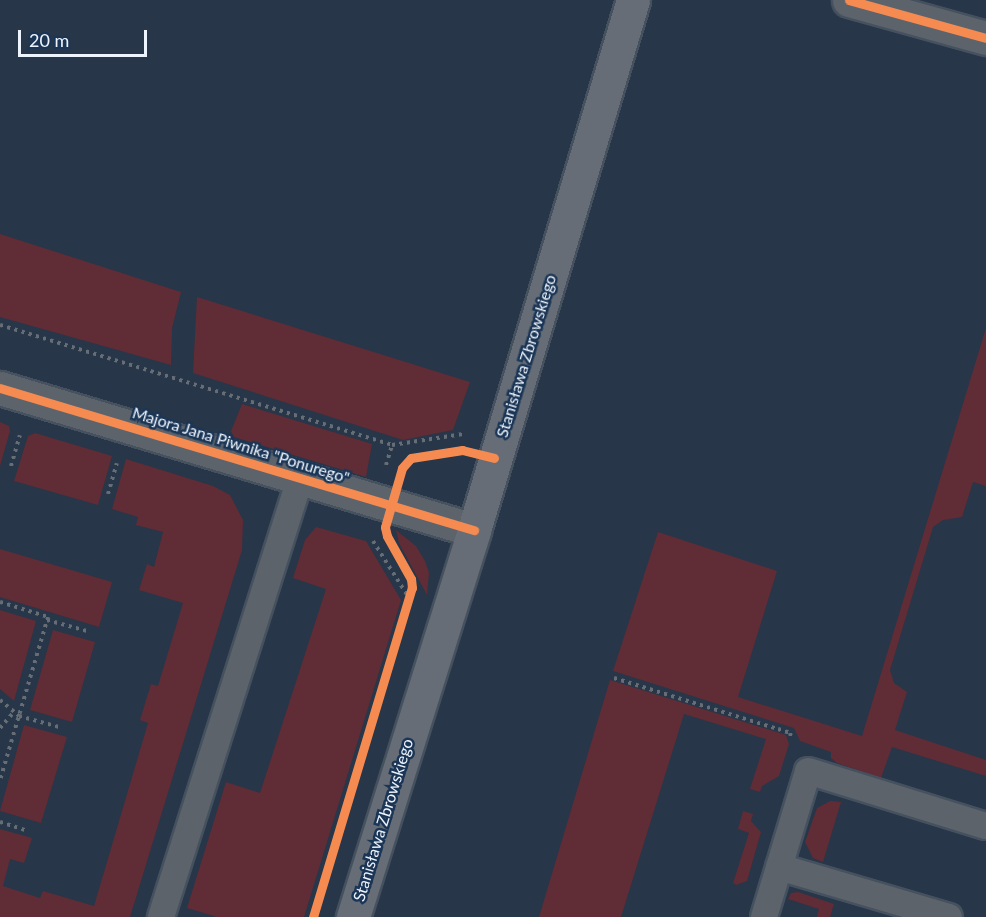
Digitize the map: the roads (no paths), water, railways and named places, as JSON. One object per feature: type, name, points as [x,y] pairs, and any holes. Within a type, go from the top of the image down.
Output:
[{"type":"main road","name":"Stanisława Zbrowskiego","points":[[353,917],[474,530],[633,0]]},
{"type":"street","points":[[849,0],[986,38]]},
{"type":"street","name":"Majora Jana Piwnika \"Ponurego\"","points":[[0,387],[474,530]]},
{"type":"lane","points":[[161,917],[300,478]]},
{"type":"lane","points":[[764,917],[808,771],[986,826]]},
{"type":"lane","points":[[779,867],[949,917]]}]
